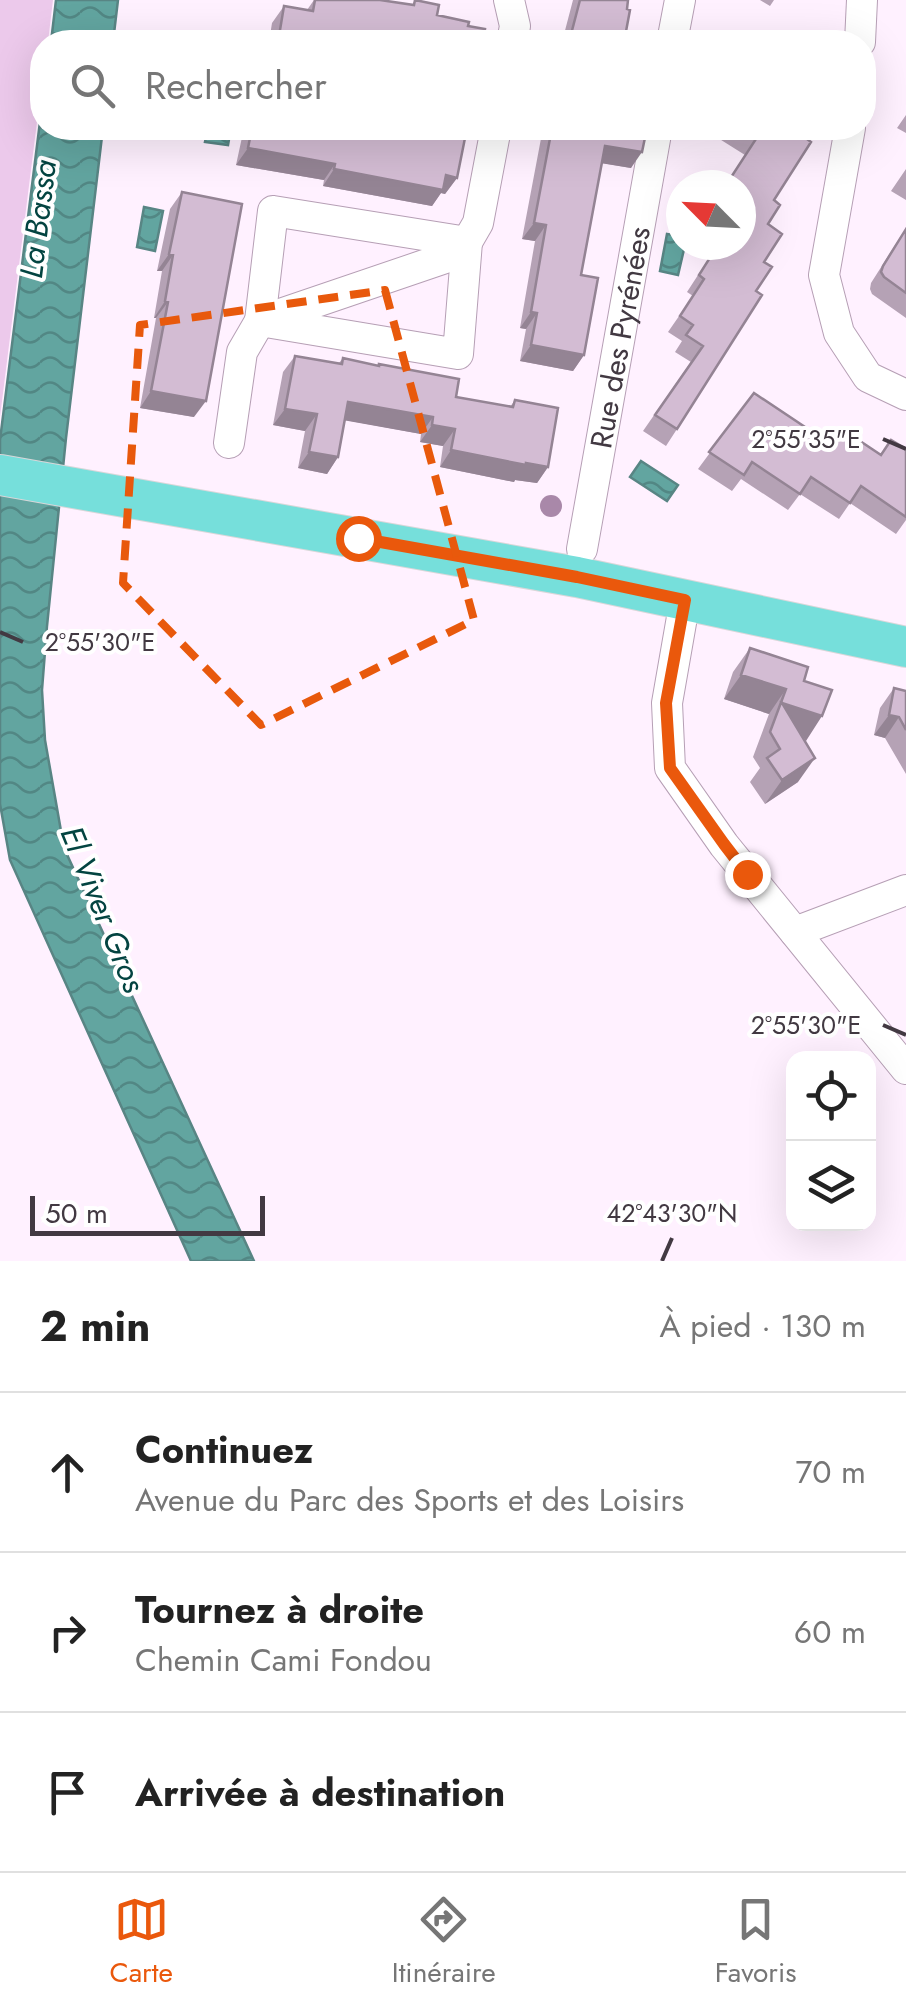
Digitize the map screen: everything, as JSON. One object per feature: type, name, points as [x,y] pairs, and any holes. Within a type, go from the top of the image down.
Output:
[{"type":"main road","points":[[0,476],[558,574],[906,647]]},
{"type":"street","points":[[509,0],[514,30]]},
{"type":"street","points":[[674,30],[680,0]]},
{"type":"street","points":[[861,30],[862,0]]},
{"type":"street","points":[[260,321],[445,258],[467,242],[478,223],[494,140]]},
{"type":"street","name":"Rue des Pyrénées","points":[[582,548],[655,140]]},
{"type":"street","points":[[848,140],[824,276],[840,333],[868,378],[906,395]]},
{"type":"street","points":[[229,443],[242,352],[260,321],[273,212],[467,242]]},
{"type":"street","points":[[260,321],[458,354],[467,242]]},
{"type":"street","points":[[685,600],[666,703],[670,768],[724,844],[906,1068]]},
{"type":"street","points":[[794,932],[906,890]]},
{"type":"highlighted area","points":[[385,290],[474,620],[261,725],[123,583],[140,325]]},
{"type":"shaded area","points":[[0,0],[53,0],[49,30],[30,30],[30,140],[35,140],[0,417]]},
{"type":"water","points":[[56,0],[118,0],[114,30],[52,30]]},
{"type":"water","name":"La Bassa","points":[[38,140],[102,140],[47,626],[42,690],[45,740],[64,848],[254,1261],[191,1261],[10,860],[0,804],[0,440]]},
{"type":"water","points":[[205,140],[229,140],[228,145]]},
{"type":"water","points":[[144,207],[163,211],[155,251],[137,247]]},
{"type":"water","points":[[666,239],[666,260],[682,260],[678,275],[660,271]]},
{"type":"water","points":[[641,461],[678,485],[667,501],[630,477]]},
{"type":"building","points":[[315,0],[380,0],[414,5],[415,0],[439,5],[437,15],[485,29],[280,30],[284,6],[313,11]]},
{"type":"building","points":[[580,0],[628,0],[626,30],[572,30]]},
{"type":"building","points":[[250,140],[465,140],[457,178],[446,175],[443,190],[248,148]]},
{"type":"building","points":[[550,140],[644,140],[642,152],[605,146],[581,275],[598,278],[584,355],[531,345],[537,313],[531,312],[546,225],[534,223]]},
{"type":"building","points":[[755,140],[811,142],[774,200],[780,205],[768,224],[782,234],[764,262],[772,267],[756,291],[762,295],[677,429],[655,415],[703,346],[686,335],[693,325],[680,316],[704,279],[699,275],[708,260],[756,260],[756,170],[736,170]]},
{"type":"building","points":[[182,192],[242,204],[206,401],[151,391],[168,302],[165,301],[173,255],[169,254]]},
{"type":"building","points":[[906,229],[906,293],[881,272]]},
{"type":"building","points":[[295,356],[342,364],[343,358],[459,379],[456,397],[513,407],[515,400],[558,408],[548,467],[451,450],[455,429],[432,425],[433,417],[348,402],[338,457],[309,452],[317,414],[285,409]]},
{"type":"building","points":[[754,393],[832,445],[842,429],[881,455],[891,440],[906,449],[906,517],[861,486],[850,503],[811,477],[800,494],[752,462],[744,475],[709,452]]},
{"type":"building","points":[[750,648],[808,667],[804,681],[832,690],[822,716],[782,703],[815,758],[782,780],[767,758],[780,749],[770,732],[786,689],[741,675]]},
{"type":"building","points":[[894,688],[906,691],[906,730],[899,717],[889,715]]},
{"type":"route","points":[[358,538],[685,600],[666,703],[670,768],[747,874]]},
{"type":"water label","name":"El Viver Gros","points":[[103,909]]}]
